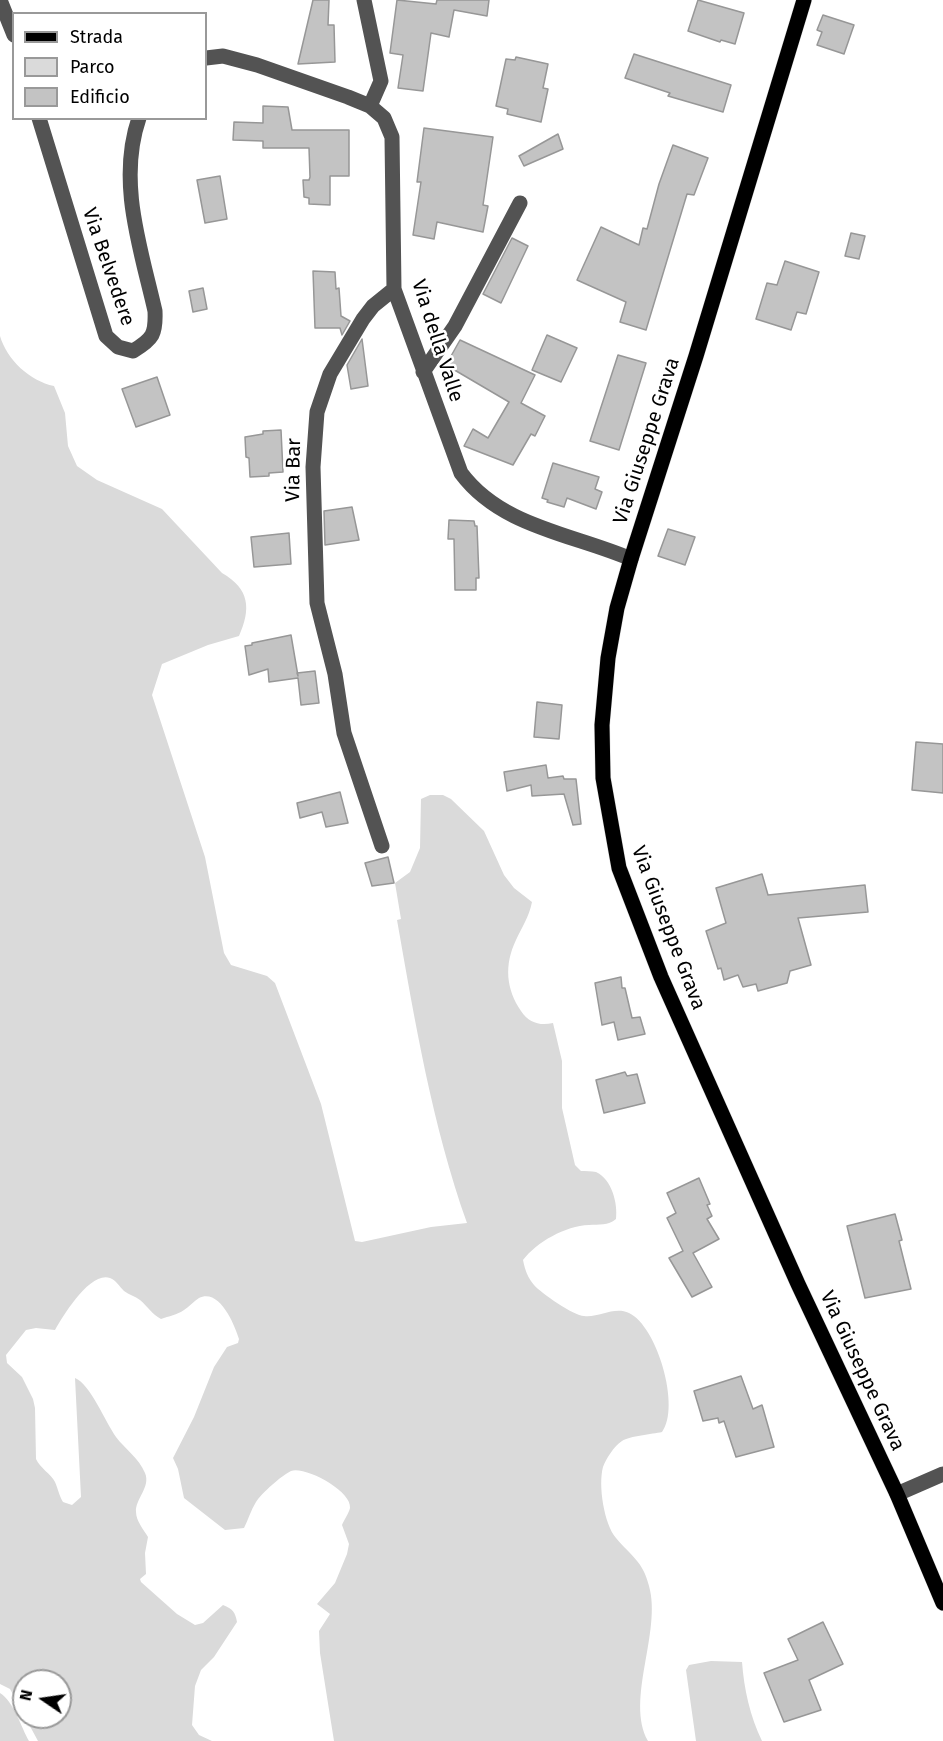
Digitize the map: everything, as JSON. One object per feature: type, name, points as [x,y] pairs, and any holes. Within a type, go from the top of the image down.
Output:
[{"type":"main road","name":"Via Giuseppe Grava","points":[[804,0],[617,608],[608,658],[602,725],[603,778],[619,868],[661,977],[798,1284],[897,1494],[943,1603]]},
{"type":"street","points":[[0,0],[12,30]]},
{"type":"street","points":[[207,58],[223,56],[256,65],[370,106],[381,81],[364,0]]},
{"type":"street","name":"Via della Valle","points":[[370,106],[384,118],[392,137],[394,289],[461,473],[475,491],[511,516],[631,558]]},
{"type":"street","name":"Via Belvedere","points":[[40,120],[106,336],[118,347],[133,351],[150,341],[156,326],[155,311],[131,206],[130,172],[133,139],[138,120]]},
{"type":"street","points":[[423,372],[455,326],[520,203]]},
{"type":"street","name":"Via Bar","points":[[382,846],[344,733],[335,674],[317,603],[313,467],[317,412],[330,374],[363,319],[373,306],[394,289]]},
{"type":"street","points":[[897,1494],[943,1474]]},
{"type":"green space","points":[[0,336],[8,353],[21,368],[36,379],[54,386],[65,413],[68,446],[77,466],[97,480],[162,509],[222,573],[238,586],[246,600],[245,617],[239,636],[208,645],[162,664],[152,695],[205,857],[224,953],[231,965],[267,976],[275,983],[321,1104],[355,1241],[362,1242],[431,1227],[467,1223],[434,1111],[397,920],[401,919],[395,883],[410,872],[420,848],[421,799],[430,795],[443,795],[451,799],[484,831],[504,875],[514,888],[532,902],[512,949],[508,977],[512,994],[521,1011],[531,1021],[539,1024],[553,1023],[562,1061],[562,1108],[575,1165],[581,1171],[596,1172],[602,1175],[615,1199],[616,1219],[610,1223],[571,1228],[552,1236],[523,1260],[527,1274],[538,1289],[579,1315],[590,1316],[623,1311],[639,1321],[657,1350],[663,1368],[669,1405],[667,1420],[662,1432],[626,1439],[616,1446],[603,1467],[601,1484],[608,1524],[616,1538],[640,1565],[649,1586],[652,1604],[651,1624],[640,1706],[642,1724],[648,1741],[334,1741],[320,1653],[319,1631],[330,1614],[317,1604],[335,1583],[347,1554],[349,1544],[342,1525],[349,1512],[349,1501],[344,1494],[326,1481],[306,1472],[291,1471],[277,1480],[259,1499],[244,1528],[225,1530],[184,1498],[178,1469],[173,1458],[194,1417],[214,1367],[227,1347],[238,1343],[239,1339],[234,1326],[220,1303],[214,1298],[207,1296],[199,1298],[181,1312],[161,1319],[110,1278],[94,1281],[78,1296],[55,1330],[36,1328],[26,1330],[6,1355],[7,1363],[22,1377],[33,1399],[36,1459],[55,1482],[63,1502],[72,1505],[81,1497],[75,1378],[86,1388],[116,1437],[136,1458],[145,1473],[145,1488],[136,1507],[136,1515],[148,1537],[145,1553],[146,1574],[140,1579],[141,1582],[177,1614],[195,1625],[203,1623],[223,1605],[234,1613],[237,1622],[214,1657],[201,1670],[195,1686],[192,1725],[199,1735],[212,1741],[38,1741],[32,1729],[72,1729],[72,1669],[12,1669],[12,1693],[0,1684]]},
{"type":"green space","points":[[711,1661],[742,1662],[748,1702],[762,1741],[696,1741],[686,1670],[689,1665]]},
{"type":"green space","points":[[0,1693],[12,1707],[12,1729],[23,1729],[29,1741],[0,1741]]},
{"type":"building","points":[[313,0],[329,0],[328,25],[334,25],[335,62],[298,64]]},
{"type":"building","points":[[397,0],[436,4],[437,0],[489,0],[487,16],[454,10],[449,37],[431,33],[423,91],[398,88],[403,55],[390,53]]},
{"type":"building","points":[[698,0],[744,13],[735,44],[721,40],[720,42],[688,31]]},
{"type":"building","points":[[823,15],[854,25],[844,54],[817,45],[822,32],[817,30]]},
{"type":"building","points":[[634,54],[731,85],[723,112],[668,96],[670,93],[625,78]]},
{"type":"building","points":[[516,57],[548,64],[543,88],[548,89],[541,122],[507,114],[508,109],[496,106],[506,59],[515,60]]},
{"type":"building","points":[[263,106],[288,107],[292,130],[349,130],[349,176],[330,176],[330,205],[309,204],[309,198],[304,197],[303,180],[309,180],[310,177],[309,148],[263,148],[263,141],[233,140],[234,122],[263,123]]},
{"type":"building","points":[[424,128],[493,137],[483,205],[488,206],[483,232],[437,222],[434,239],[413,235],[421,182],[417,182]]},
{"type":"building","points":[[558,134],[563,149],[524,166],[519,156]]},
{"type":"building","points":[[673,145],[708,158],[694,195],[687,194],[646,330],[620,322],[626,302],[577,280],[601,227],[639,245],[643,228],[647,229],[659,184]]},
{"type":"building","points":[[220,176],[227,219],[205,223],[197,180]]},
{"type":"building","points":[[851,233],[865,236],[859,259],[845,256]]},
{"type":"building","points":[[512,238],[528,246],[501,303],[483,294]]},
{"type":"building","points":[[785,261],[819,272],[806,314],[797,312],[791,330],[756,319],[767,283],[777,285]]},
{"type":"building","points":[[313,271],[335,272],[336,289],[339,288],[341,316],[350,321],[342,335],[340,328],[315,328]]},
{"type":"building","points":[[203,288],[207,309],[193,312],[189,291]]},
{"type":"building","points":[[547,335],[577,348],[561,382],[532,370]]},
{"type":"building","points":[[362,339],[368,386],[351,389],[347,365]]},
{"type":"building","points":[[460,340],[535,375],[521,403],[545,416],[535,436],[531,434],[513,465],[464,446],[473,429],[488,438],[509,402],[446,365]]},
{"type":"building","points":[[618,355],[646,363],[619,450],[590,441]]},
{"type":"building","points":[[157,377],[170,415],[136,427],[122,389]]},
{"type":"building","points":[[281,430],[283,472],[269,473],[269,476],[250,477],[245,437],[263,434],[263,431]]},
{"type":"building","points":[[553,463],[599,477],[595,489],[602,492],[596,509],[567,498],[564,507],[547,502],[548,500],[542,498]]},
{"type":"building","points":[[352,507],[359,540],[325,545],[324,511]]},
{"type":"building","points":[[449,520],[474,521],[477,526],[479,578],[476,578],[476,590],[455,590],[454,539],[448,539]]},
{"type":"building","points":[[668,529],[695,537],[685,565],[658,556]]},
{"type":"building","points":[[289,533],[291,564],[254,567],[251,537]]},
{"type":"building","points":[[291,635],[297,673],[315,671],[319,703],[301,705],[298,678],[269,682],[268,669],[249,675],[245,646]]},
{"type":"building","points":[[537,702],[562,705],[559,739],[534,737]]},
{"type":"building","points":[[916,742],[943,744],[943,793],[912,790]]},
{"type":"building","points":[[546,765],[548,778],[563,776],[564,779],[576,779],[581,824],[573,825],[564,794],[532,796],[531,785],[507,791],[504,772]]},
{"type":"building","points":[[340,792],[348,823],[326,827],[322,812],[300,818],[297,803]]},
{"type":"building","points":[[388,857],[394,883],[372,886],[365,863]]},
{"type":"building","points":[[762,874],[768,895],[865,885],[868,912],[798,918],[811,965],[790,971],[787,983],[758,991],[756,984],[743,987],[738,975],[724,980],[721,968],[718,969],[706,931],[726,923],[716,888]]},
{"type":"building","points":[[621,977],[622,988],[625,988],[632,1018],[640,1017],[645,1034],[618,1040],[614,1022],[602,1025],[595,983]]},
{"type":"building","points":[[625,1072],[627,1076],[637,1074],[645,1103],[604,1113],[596,1080]]},
{"type":"building","points":[[699,1178],[710,1204],[707,1205],[712,1216],[707,1219],[719,1239],[693,1253],[712,1287],[692,1297],[669,1258],[683,1251],[667,1218],[676,1213],[667,1193]]},
{"type":"building","points":[[895,1214],[911,1289],[865,1298],[847,1226]]},
{"type":"building","points":[[741,1376],[753,1409],[762,1405],[774,1447],[736,1457],[724,1421],[719,1423],[718,1418],[703,1421],[694,1391]]},
{"type":"building","points":[[823,1622],[843,1664],[809,1680],[821,1710],[784,1722],[764,1673],[798,1660],[788,1639]]}]
